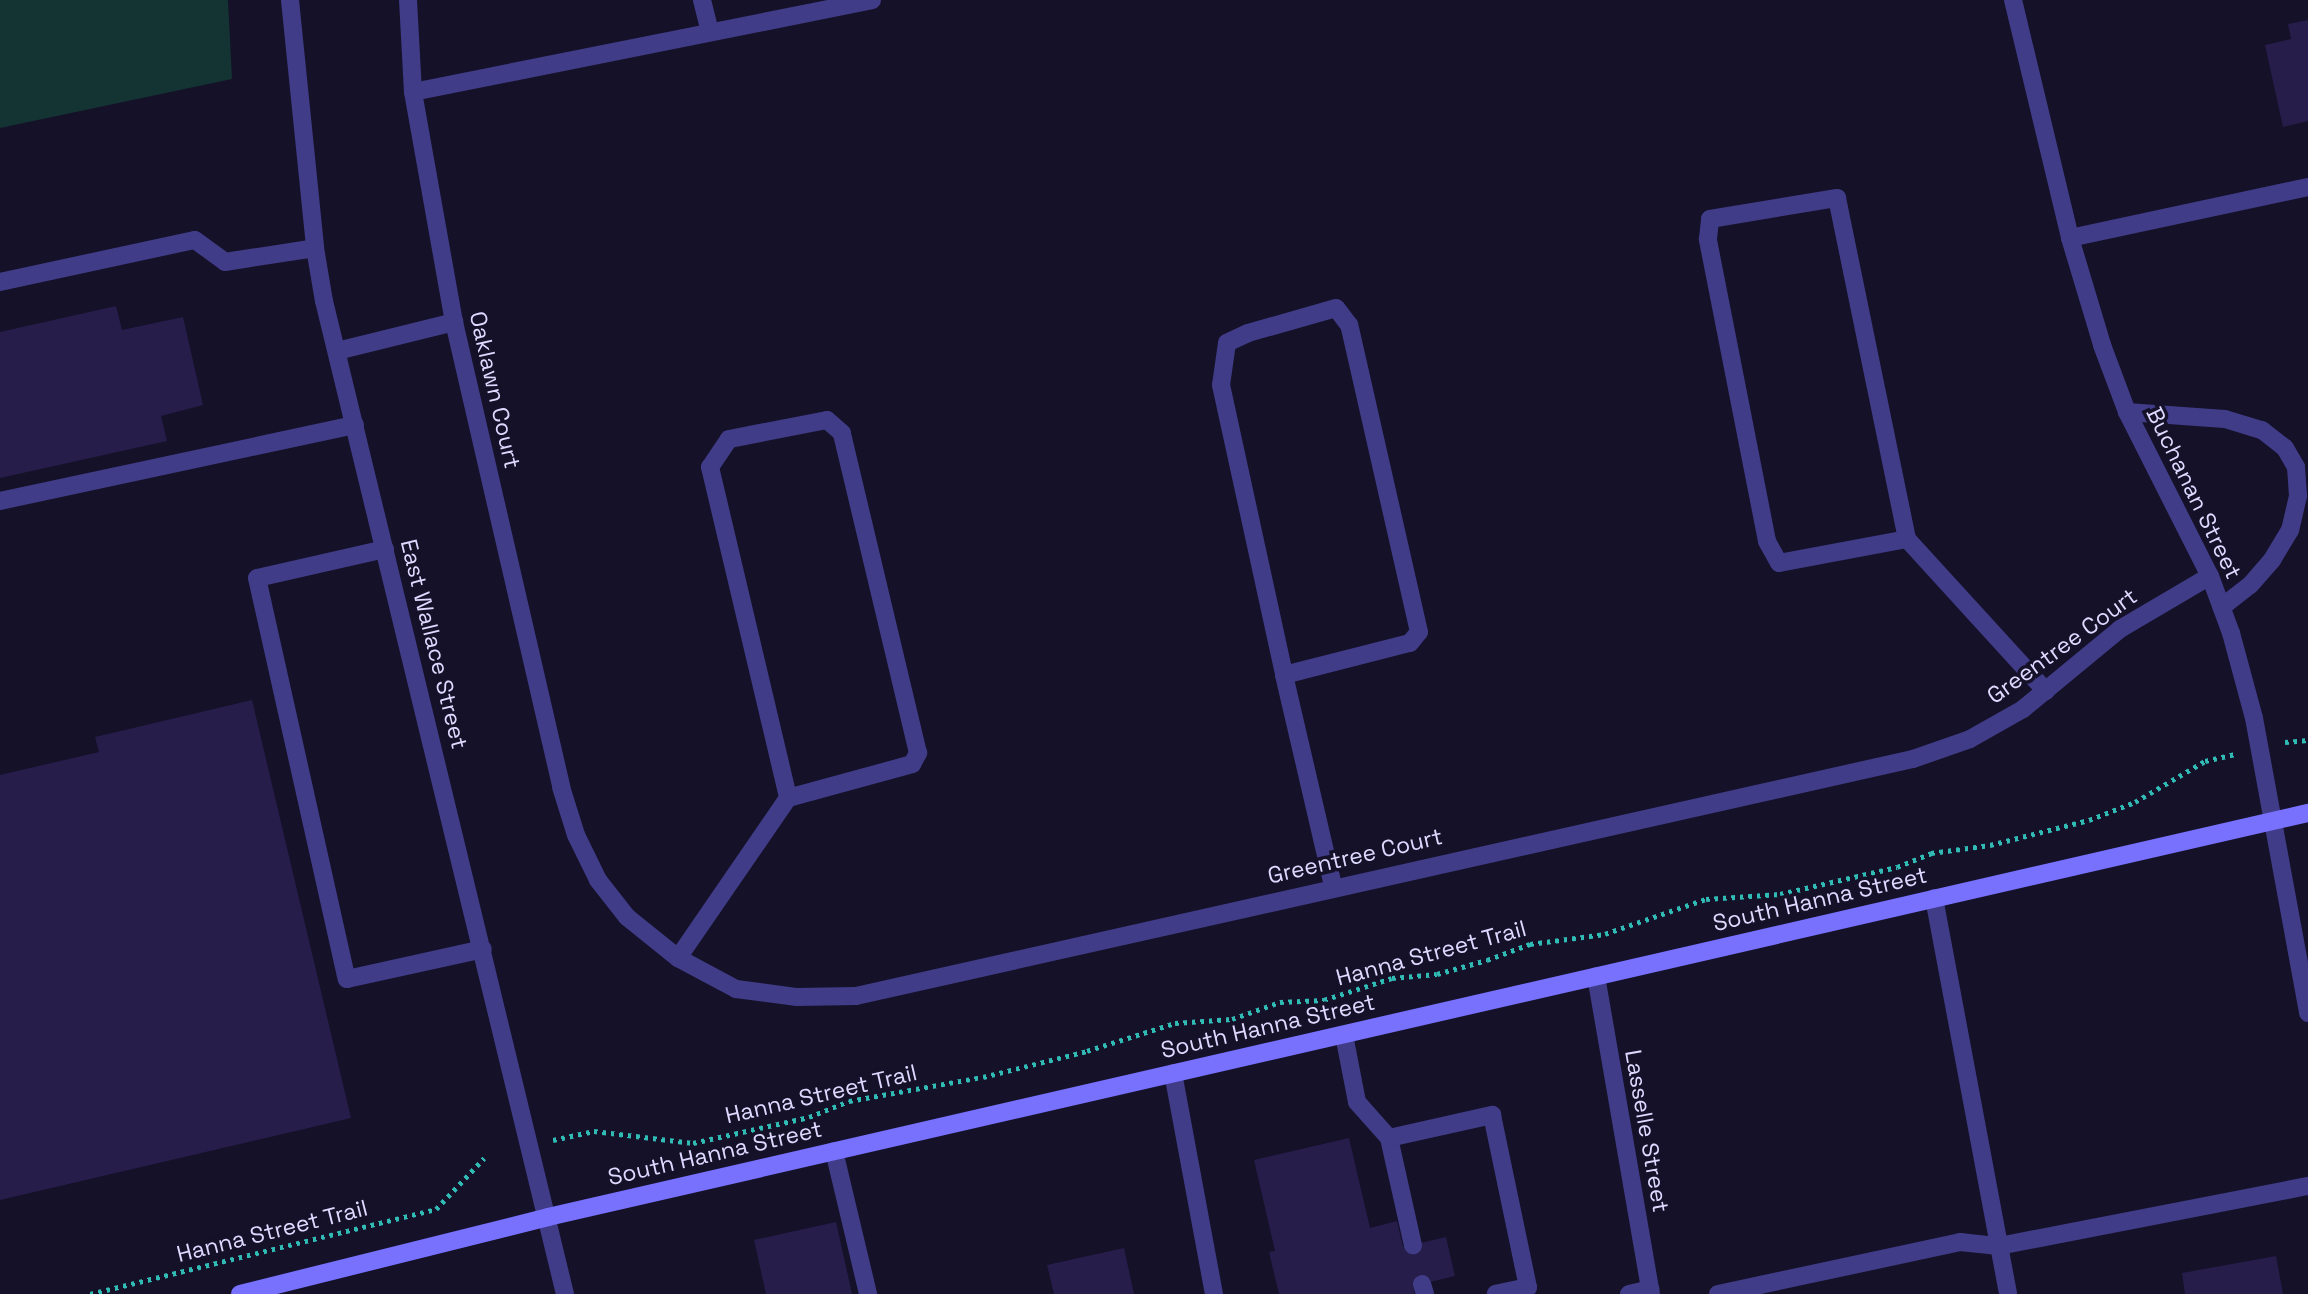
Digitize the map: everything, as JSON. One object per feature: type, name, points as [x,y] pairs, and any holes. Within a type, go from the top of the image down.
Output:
[{"type":"street","name":"East Wallace Street","points":[[290,0],[315,248],[337,351],[565,1294]]},
{"type":"street","name":"Oaklawn Court","points":[[408,0],[413,92],[454,322],[561,787]]},
{"type":"street","points":[[702,0],[710,32]]},
{"type":"street","points":[[413,92],[872,0]]},
{"type":"street","name":"Buchanan Street","points":[[2013,0],[2070,238],[2102,345],[2127,412],[2155,474],[2210,576],[2235,645],[2259,748],[2308,1013]]},
{"type":"street","points":[[2070,238],[2308,187]]},
{"type":"street","points":[[1907,539],[1779,563],[1767,541],[1708,239],[1710,219],[1837,198],[1907,539],[2046,691]]},
{"type":"street","points":[[0,282],[195,240],[225,262],[315,248]]},
{"type":"street","points":[[1284,675],[1410,643],[1419,632],[1349,326],[1336,309],[1248,332],[1227,343],[1221,386],[1284,675],[1333,886]]},
{"type":"street","points":[[337,351],[454,322]]},
{"type":"street","points":[[2127,412],[2225,419],[2262,430],[2285,448],[2296,467],[2298,496],[2290,530],[2272,560],[2250,585],[2222,607]]},
{"type":"street","points":[[678,958],[788,798],[912,764],[918,753],[842,433],[827,420],[729,439],[710,467],[788,798]]},
{"type":"street","points":[[0,501],[355,425]]},
{"type":"street","points":[[386,549],[257,578],[348,979],[483,949]]},
{"type":"street","name":"Greentree Court","points":[[561,787],[576,835],[598,880],[627,917],[678,958],[736,989],[797,997],[856,996],[1333,886],[1913,759],[1970,739],[2023,709],[2120,629],[2210,576]]},
{"type":"street","name":"South Hanna Street","points":[[240,1294],[548,1217],[2308,813]]},
{"type":"street","points":[[1934,898],[2008,1294]]},
{"type":"street","name":"Lasselle Street","points":[[1596,976],[1650,1292]]},
{"type":"street","points":[[1344,1035],[1357,1101],[1390,1138],[1413,1245]]},
{"type":"street","points":[[1173,1073],[1214,1294]]},
{"type":"street","points":[[1390,1138],[1492,1115],[1528,1286],[1496,1294]]},
{"type":"street","points":[[834,1151],[868,1294]]},
{"type":"street","points":[[1718,1294],[1960,1242],[1999,1246],[2308,1186]]},
{"type":"street","points":[[1629,1294],[1650,1292]]},
{"type":"path","name":"Hanna Street Trail","points":[[551,1140],[594,1131],[693,1143],[809,1116],[849,1101],[983,1077],[1087,1051],[1175,1023],[1222,1021],[1280,1002],[1324,1000],[1392,978],[1437,974],[1488,960],[1530,944],[1605,934],[1706,899],[1780,894],[1897,867],[1931,853],[1990,845],[2089,820],[2135,802],[2205,761],[2308,740]]},
{"type":"path","name":"Hanna Street Trail","points":[[90,1294],[436,1209],[484,1158]]},
{"type":"green space","points":[[0,0],[228,0],[232,79],[0,128]]},
{"type":"building","points":[[2308,20],[2308,121],[2283,127],[2265,45],[2291,39],[2288,24]]},
{"type":"building","points":[[116,306],[122,330],[183,317],[203,405],[161,416],[167,441],[0,478],[0,332]]},
{"type":"building","points":[[252,700],[351,1118],[0,1200],[0,775],[99,752],[95,737]]},
{"type":"building","points":[[1349,1138],[1370,1228],[1397,1221],[1403,1247],[1446,1237],[1455,1276],[1413,1286],[1415,1294],[1279,1294],[1269,1252],[1275,1251],[1254,1160]]},
{"type":"building","points":[[836,1222],[852,1294],[766,1294],[754,1240]]},
{"type":"building","points":[[1124,1248],[1134,1294],[1054,1294],[1047,1265]]},
{"type":"building","points":[[2276,1256],[2283,1294],[2185,1294],[2182,1273]]}]
